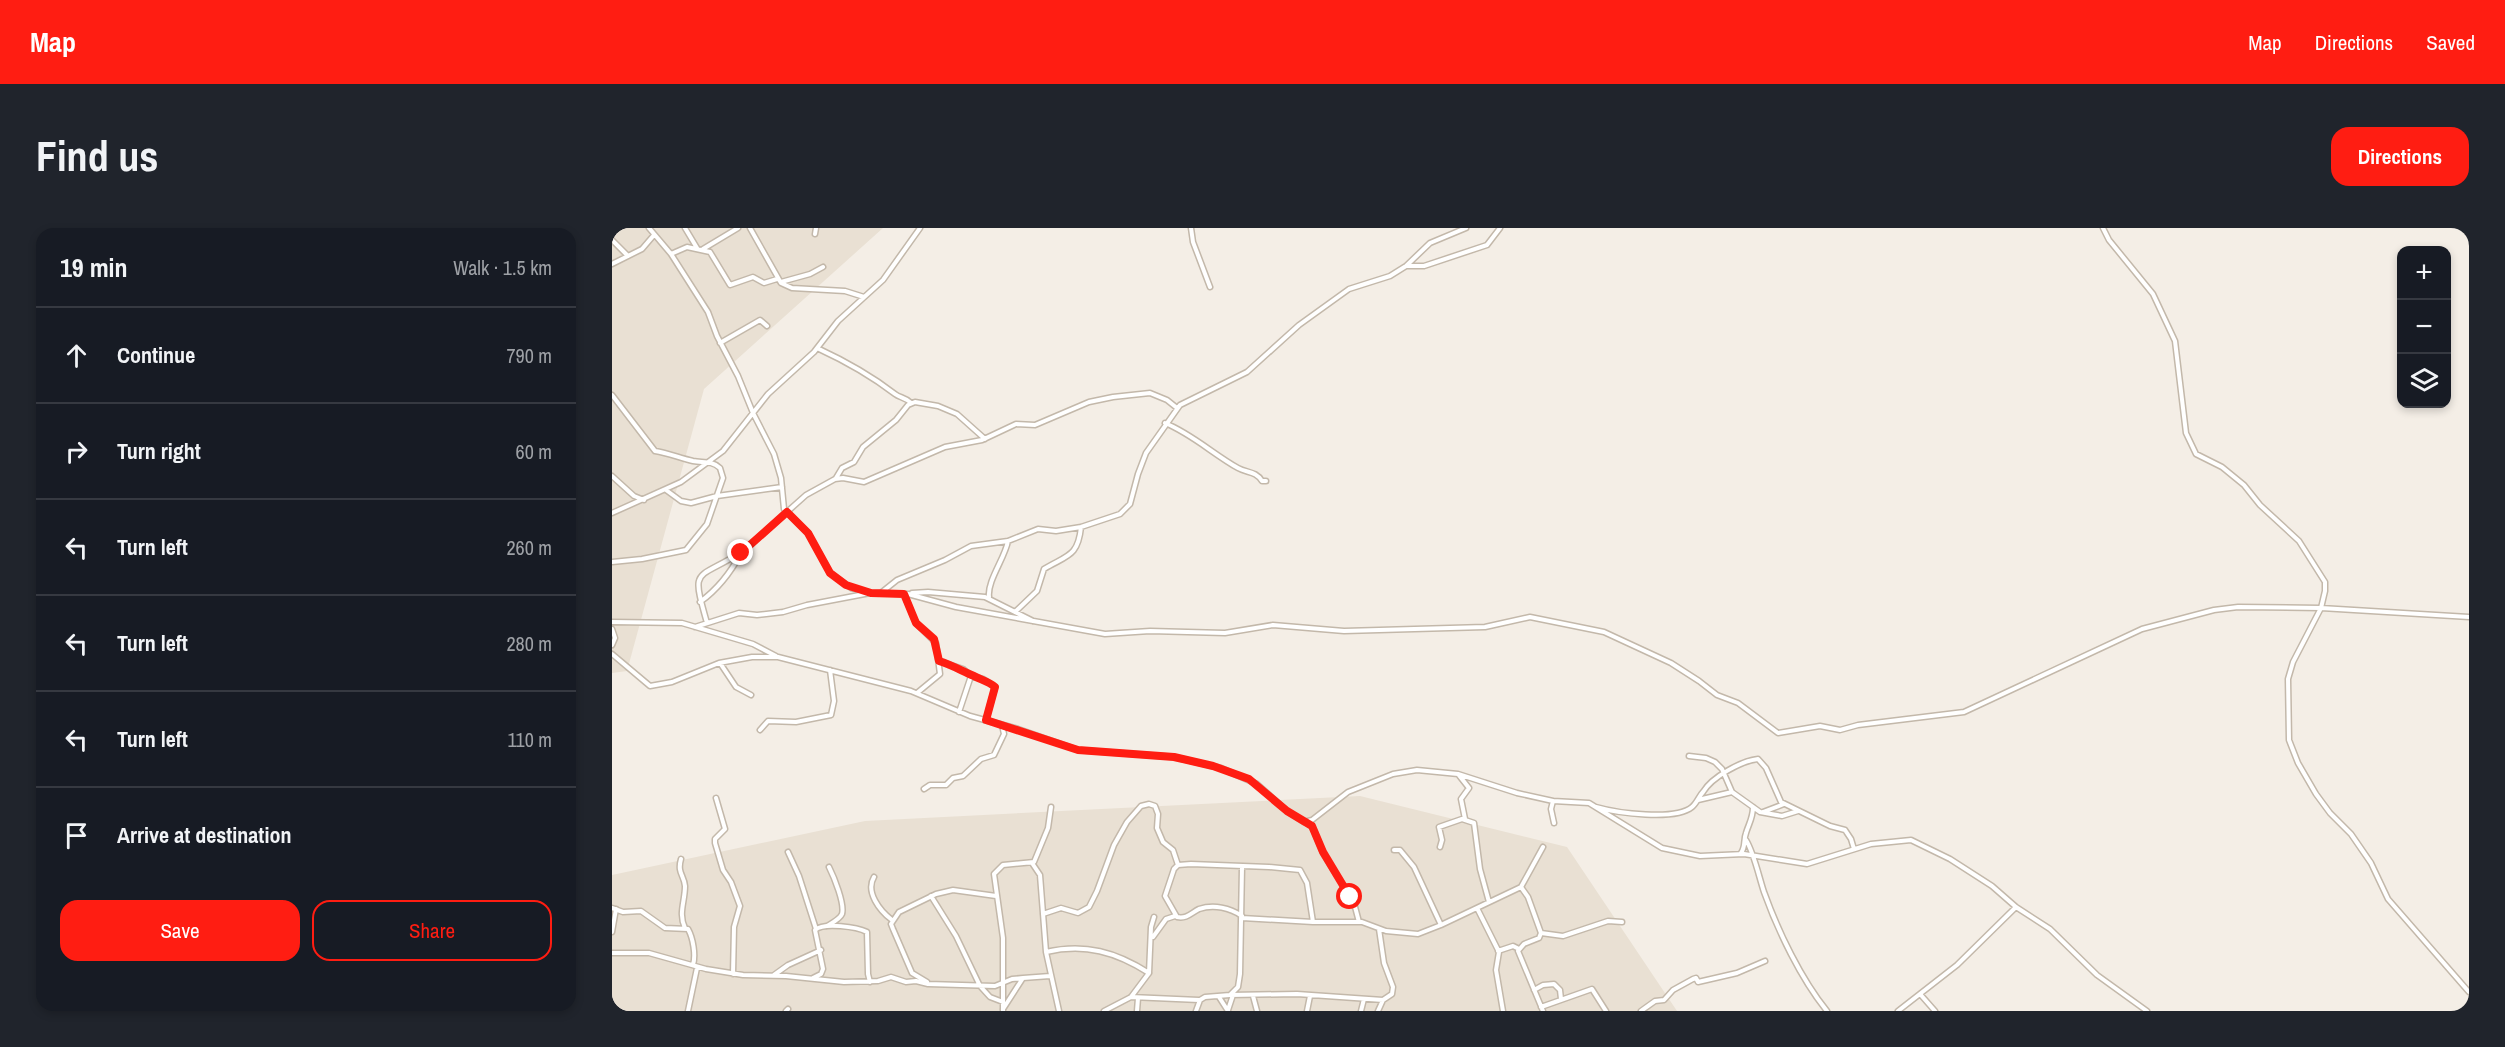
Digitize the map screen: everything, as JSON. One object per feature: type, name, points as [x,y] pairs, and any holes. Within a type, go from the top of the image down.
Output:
[{"type":"street","points":[[685,228],[700,249]]},
{"type":"street","points":[[700,249],[738,228]]},
{"type":"street","points":[[750,228],[767,254],[779,281],[792,288],[840,291],[864,297]]},
{"type":"street","points":[[814,234],[816,228]]},
{"type":"street","points":[[612,513],[665,490],[710,462],[733,440],[768,394],[817,348],[838,321],[890,272],[920,228]]},
{"type":"street","points":[[1191,228],[1193,242],[1210,287]]},
{"type":"street","points":[[882,592],[897,580],[945,560],[971,546],[1008,541],[1038,529],[1056,531],[1113,518],[1129,507],[1141,464],[1165,423],[1177,408],[1247,372],[1299,325],[1349,289],[1385,279],[1406,266],[1430,243],[1466,228]]},
{"type":"street","points":[[1406,266],[1424,266],[1486,245],[1500,228]]},
{"type":"street","points":[[2103,228],[2109,240],[2153,294],[2175,341],[2186,433],[2198,456],[2217,464],[2236,477],[2260,505],[2299,541],[2325,582],[2320,608],[2293,662],[2288,679],[2290,747],[2316,794],[2330,813],[2351,834],[2371,863],[2388,898],[2469,993]]},
{"type":"street","points":[[651,229],[671,254],[702,301],[720,343],[738,376],[753,413],[774,454],[782,487],[782,505],[808,533],[830,573],[851,588],[871,593]]},
{"type":"street","points":[[612,264],[645,246],[654,235]]},
{"type":"street","points":[[612,240],[628,256]]},
{"type":"street","points":[[671,254],[684,248],[700,249],[715,256],[730,285],[753,277],[764,283],[779,281],[810,274],[823,267]]},
{"type":"street","points":[[720,343],[758,321],[763,321],[767,326]]},
{"type":"street","points":[[817,348],[850,365],[873,381],[883,384],[911,403]]},
{"type":"street","points":[[706,623],[697,593],[700,575],[741,553],[806,495],[835,479],[843,478],[864,482],[945,447],[984,439],[1016,424],[1035,425],[1089,402],[1113,397],[1150,393],[1167,400],[1177,408]]},
{"type":"street","points":[[612,395],[655,451],[710,462],[717,465],[723,473],[707,524],[686,550],[642,559],[612,562]]},
{"type":"street","points":[[835,479],[842,468],[854,462],[863,447],[896,420],[911,403],[938,406],[957,414],[984,439]]},
{"type":"street","points":[[1165,423],[1189,435],[1238,468],[1256,473],[1263,482],[1266,481]]},
{"type":"street","points":[[614,478],[634,496],[644,500]]},
{"type":"street","points":[[665,490],[685,503],[782,487]]},
{"type":"street","points":[[1016,612],[1037,591],[1044,569],[1076,550],[1081,527]]},
{"type":"street","points":[[989,598],[990,585],[1008,541]]},
{"type":"street","points":[[700,602],[724,579],[741,553]]},
{"type":"street","points":[[695,627],[739,613],[757,615],[783,612],[807,605],[882,592],[906,594],[956,607],[1092,634],[1169,631],[1225,633],[1273,625],[1344,631],[1485,627],[1530,617],[1604,632],[1671,663],[1717,695],[1738,704],[1770,729],[1781,733],[1820,726],[1840,730],[1858,725],[1964,712],[2142,629],[2190,615],[2238,607],[2320,608],[2469,617]]},
{"type":"street","points":[[906,594],[928,592],[989,598],[1034,623]]},
{"type":"street","points":[[906,594],[916,623],[934,639],[939,661],[940,674],[916,693]]},
{"type":"street","points":[[612,622],[665,622],[695,627],[753,644],[778,657]]},
{"type":"street","points":[[612,629],[615,638],[612,645]]},
{"type":"street","points":[[612,654],[650,686],[672,682],[719,663],[752,657],[778,657],[916,693],[959,712],[1078,750],[1174,757],[1221,768],[1257,784],[1287,811],[1312,826],[1323,852],[1357,909],[1359,922]]},
{"type":"street","points":[[939,661],[963,669],[971,676],[983,679],[995,687],[986,720]]},
{"type":"street","points":[[719,663],[736,687],[751,694]]},
{"type":"street","points":[[760,730],[768,722],[796,722],[831,715],[834,710],[834,690],[829,669]]},
{"type":"street","points":[[959,712],[971,676]]},
{"type":"street","points":[[924,789],[930,785],[946,784],[953,778],[963,776],[981,759],[994,755],[1004,734],[1002,724]]},
{"type":"street","points":[[1689,756],[1711,760],[1719,765],[1732,792],[1753,807],[1763,812],[1782,816],[1799,811]]},
{"type":"street","points":[[1595,806],[1653,815],[1679,813],[1692,807],[1708,786],[1724,774],[1743,762],[1758,759],[1766,768],[1784,804],[1845,830],[1854,849]]},
{"type":"street","points":[[1304,822],[1312,820],[1348,792],[1393,774],[1417,770],[1458,774],[1553,801],[1589,803],[1609,818],[1662,848],[1700,856],[1740,854],[1807,864],[1875,843],[1911,840],[1967,870],[2050,929],[2090,968],[2147,1011]]},
{"type":"street","points":[[1458,774],[1470,789]]},
{"type":"street","points":[[1465,819],[1461,799],[1470,789],[1482,782]]},
{"type":"street","points":[[1697,801],[1732,792]]},
{"type":"street","points":[[716,798],[725,829],[715,839],[715,843],[723,870],[731,882],[740,906],[734,927],[733,974]]},
{"type":"street","points":[[1553,801],[1551,809],[1554,823]]},
{"type":"street","points":[[1043,914],[1061,908],[1078,913],[1089,907],[1122,829],[1145,804],[1152,804],[1157,810],[1157,828],[1163,842],[1173,850],[1178,865]]},
{"type":"street","points":[[1763,812],[1784,804]]},
{"type":"street","points":[[1003,1010],[1003,938],[994,874],[998,867],[1005,864],[1032,863],[1037,858],[1048,828],[1051,807]]},
{"type":"street","points":[[1753,807],[1746,840],[1765,895],[1806,981],[1827,1011]]},
{"type":"street","points":[[1440,847],[1442,840],[1439,827],[1465,819],[1471,820],[1476,828],[1480,869],[1489,902]]},
{"type":"street","points":[[1740,854],[1746,840]]},
{"type":"street","points":[[1152,940],[1166,918],[1185,917],[1197,910],[1210,907],[1232,910],[1242,917],[1313,922],[1359,922],[1369,923],[1379,929],[1418,934],[1521,887],[1544,847]]},
{"type":"street","points":[[1394,850],[1400,850],[1414,867],[1441,925]]},
{"type":"street","points":[[788,852],[799,876],[821,950],[823,972],[811,979]]},
{"type":"street","points":[[681,859],[679,869],[685,886],[680,914],[685,928]]},
{"type":"street","points":[[1032,863],[1040,875],[1046,952],[1059,1011]]},
{"type":"street","points":[[1175,916],[1165,892],[1173,877],[1174,869],[1178,865],[1269,867],[1300,870],[1305,876],[1313,922]]},
{"type":"street","points":[[826,927],[839,918],[842,910],[838,886],[829,867]]},
{"type":"street","points":[[1228,1011],[1232,995],[1238,987],[1240,974],[1242,867]]},
{"type":"street","points":[[874,877],[873,896],[892,920],[893,929],[912,972],[930,984]]},
{"type":"street","points":[[1519,949],[1539,938],[1541,933],[1528,897],[1521,887]]},
{"type":"street","points":[[892,920],[899,912],[931,896],[953,890],[996,896]]},
{"type":"street","points":[[931,896],[956,936],[980,986],[990,997],[1003,1002]]},
{"type":"street","points":[[1232,910],[1242,902]]},
{"type":"street","points":[[619,905],[621,912]]},
{"type":"street","points":[[1898,1011],[1957,965],[2016,907]]},
{"type":"street","points":[[612,932],[614,908],[621,912],[642,911],[665,928],[685,928],[690,931],[695,966],[688,1011]]},
{"type":"street","points":[[1477,908],[1498,951],[1496,970],[1503,1011]]},
{"type":"street","points":[[1104,1011],[1131,997],[1149,973],[1152,961],[1151,927],[1154,917]]},
{"type":"street","points":[[1541,933],[1563,936],[1608,921],[1622,922]]},
{"type":"street","points":[[816,928],[867,932],[870,982]]},
{"type":"street","points":[[1131,997],[1200,1000],[1205,997],[1232,995],[1383,1000],[1391,996],[1393,990],[1384,963],[1379,929]]},
{"type":"street","points":[[1498,951],[1513,946],[1519,949],[1542,1009],[1561,999],[1592,989],[1606,1011]]},
{"type":"street","points":[[1046,952],[1092,948],[1109,952],[1149,973]]},
{"type":"street","points":[[773,976],[788,965],[821,950]]},
{"type":"street","points":[[612,953],[639,951],[733,974],[811,979],[870,982],[891,977],[906,982],[980,986],[1003,984],[1023,978],[1050,976]]},
{"type":"street","points":[[1135,964],[1146,964],[1152,961]]},
{"type":"street","points":[[1641,1011],[1654,1002],[1664,1000],[1673,990],[1693,979],[1696,978],[1698,982],[1737,974],[1765,961]]},
{"type":"street","points":[[1003,1010],[1023,978]]},
{"type":"street","points":[[1534,990],[1543,985],[1554,984],[1560,990],[1561,999]]},
{"type":"street","points":[[1920,994],[1935,1011]]},
{"type":"street","points":[[1252,996],[1257,1011]]},
{"type":"street","points":[[1307,1011],[1310,996]]},
{"type":"street","points":[[1219,997],[1228,1011]]},
{"type":"street","points":[[1137,1011],[1138,998]]},
{"type":"street","points":[[1360,1011],[1364,999]]},
{"type":"street","points":[[1196,1011],[1200,1000]]},
{"type":"street","points":[[1378,1011],[1383,1000]]},
{"type":"street","points":[[2136,1004],[2139,1011]]},
{"type":"shaded area","points":[[612,228],[883,228],[704,389],[627,671],[612,673]]},
{"type":"shaded area","points":[[1360,796],[1567,847],[1677,1011],[612,1011],[612,875],[865,821]]},
{"type":"route","points":[[741,553],[787,512],[808,533],[830,573],[851,588],[860,591],[904,594],[916,623],[934,639],[939,661],[963,669],[971,676],[983,679],[995,687],[986,720],[1078,750],[1174,757],[1221,768],[1249,779],[1287,811],[1312,826],[1323,852],[1350,897]]}]
